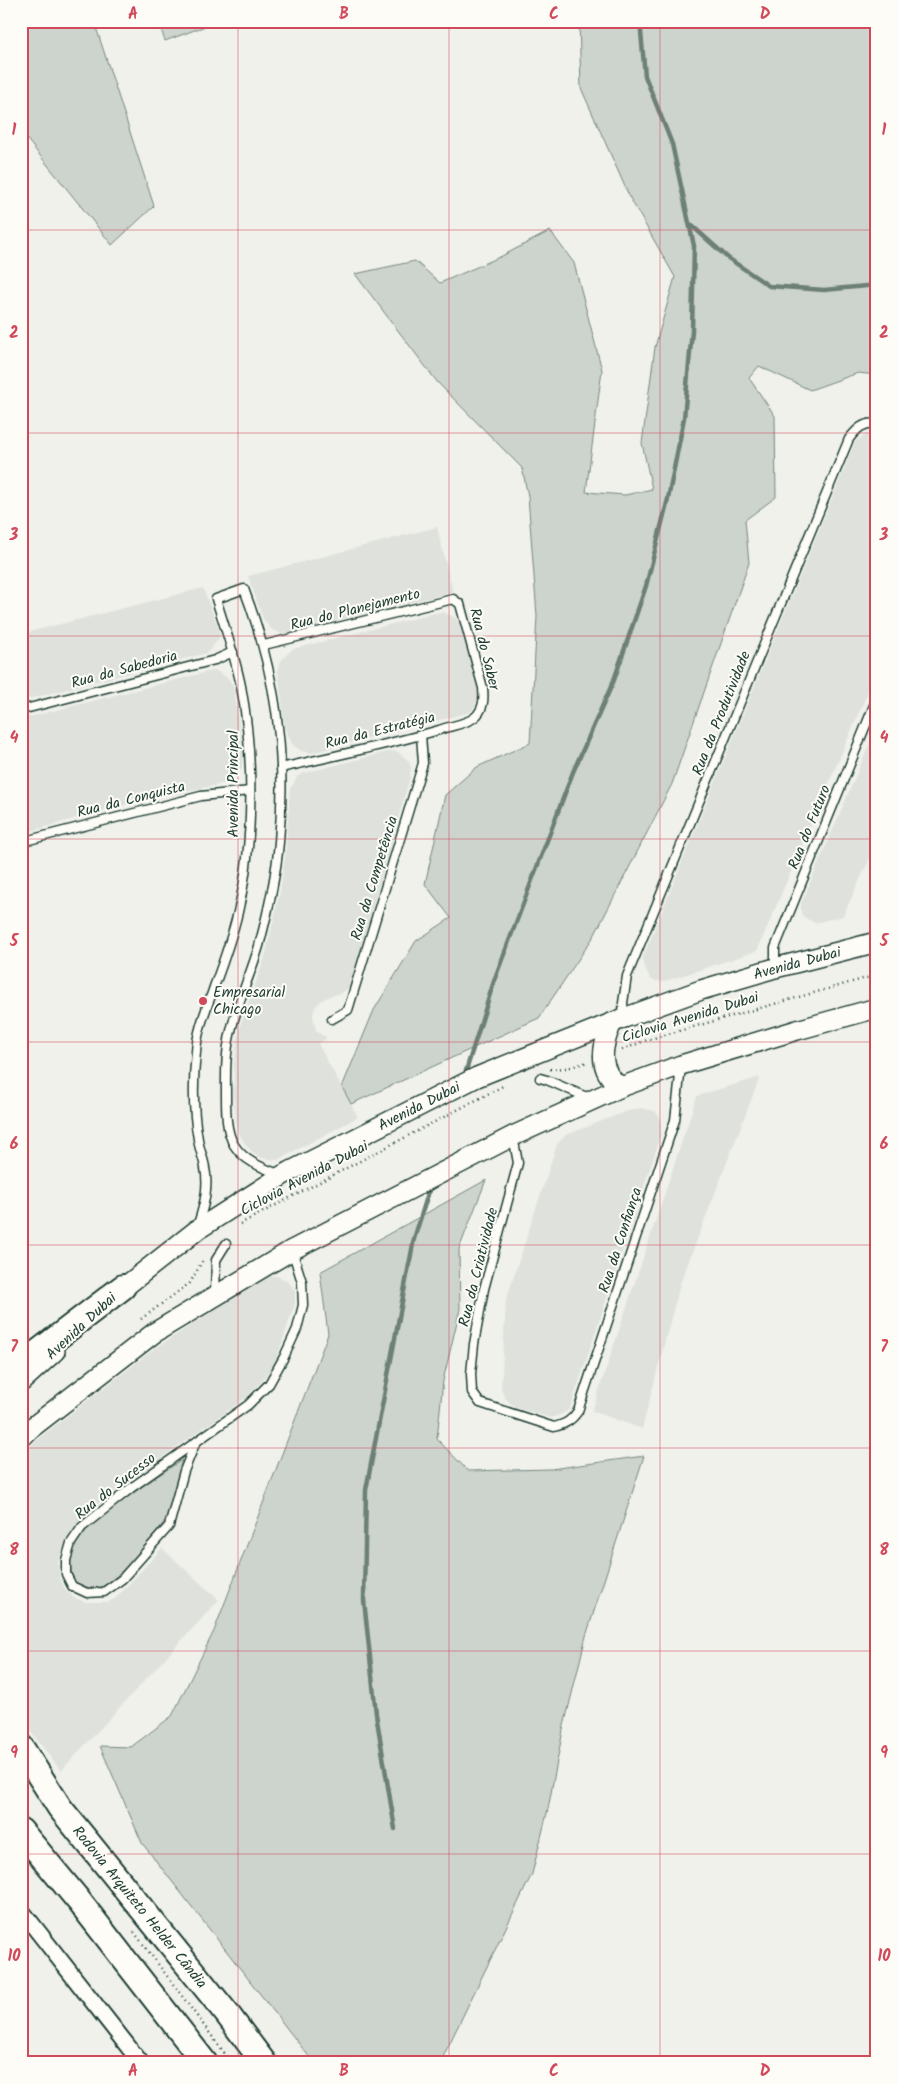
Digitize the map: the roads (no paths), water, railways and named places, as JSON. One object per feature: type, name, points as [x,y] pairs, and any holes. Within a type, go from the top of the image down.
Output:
[{"type":"main road","points":[[21,1365],[123,1287]]},
{"type":"main road","name":"Rodovia Arquiteto Helder Cândia","points":[[21,1747],[60,1808],[228,2015],[264,2063]]},
{"type":"main road","points":[[22,1832],[80,1901],[205,2063]]},
{"type":"street","name":"Avenida Dubai","points":[[21,1382],[123,1287],[196,1230],[283,1175],[477,1077],[618,1020],[701,990],[775,968],[877,942]]},
{"type":"street","points":[[21,1438],[154,1333],[292,1250],[513,1136],[621,1087],[681,1065],[877,1008]]},
{"type":"street","points":[[618,1020],[604,1041],[604,1064],[612,1081],[621,1087]]},
{"type":"street","points":[[21,1910],[141,2063]]},
{"type":"lane","name":"Rua da Produtividade","points":[[618,1020],[627,976],[848,439],[862,426],[869,423],[877,424]]},
{"type":"lane","name":"Avenida Principal","points":[[196,1230],[202,1212],[206,1186],[206,1170],[198,1140],[195,1105],[196,1051],[198,1036],[222,966],[238,910],[245,864],[250,791],[247,724],[241,686],[233,652],[216,599],[244,589],[264,645],[279,723],[281,768],[279,842],[270,906],[229,1038],[226,1083],[229,1129],[234,1144],[247,1159],[283,1175]]},
{"type":"lane","name":"Rua do Planejamento","points":[[264,645],[453,599]]},
{"type":"lane","name":"Rua do Saber","points":[[453,599],[460,604],[483,688],[484,699],[481,709]]},
{"type":"lane","name":"Rua da Sabedoria","points":[[21,710],[215,660],[233,652]]},
{"type":"lane","name":"Rua do Futuro","points":[[775,968],[774,958],[777,943],[877,698]]},
{"type":"lane","name":"Rua da Estratégia","points":[[281,768],[421,735],[466,722],[475,717],[481,709]]},
{"type":"lane","name":"Rua da Competência","points":[[332,1019],[348,1010],[423,763],[421,735]]},
{"type":"lane","name":"Rua da Conquista","points":[[21,842],[201,796],[250,791]]},
{"type":"lane","name":"Rua da Confiança","points":[[480,1403],[554,1427],[563,1425],[572,1419],[578,1411],[675,1120],[681,1065]]},
{"type":"lane","points":[[540,1078],[592,1100]]},
{"type":"lane","name":"Rua da Criatividade","points":[[480,1403],[472,1392],[471,1374],[474,1344],[484,1289],[518,1163],[513,1136]]},
{"type":"lane","points":[[216,1296],[216,1260],[226,1244]]},
{"type":"lane","name":"Rua do Sucesso","points":[[195,1444],[184,1471],[169,1526],[122,1578],[104,1592],[87,1592],[72,1586],[66,1574],[66,1560],[71,1542],[82,1527],[131,1488],[248,1405],[269,1384],[297,1329],[303,1305],[302,1282],[292,1250]]},
{"type":"waterway","points":[[465,1074],[495,978],[573,772],[614,680],[646,586],[668,499],[684,418],[692,331],[694,246],[672,144],[645,76],[640,21]]},
{"type":"waterway","points":[[690,224],[728,258],[769,286],[824,290],[877,285]]},
{"type":"waterway","points":[[395,1829],[376,1714],[364,1600],[366,1490],[414,1239],[430,1187]]},
{"type":"place","name":"Empresarial Chicago","points":[[203,1001]]}]
